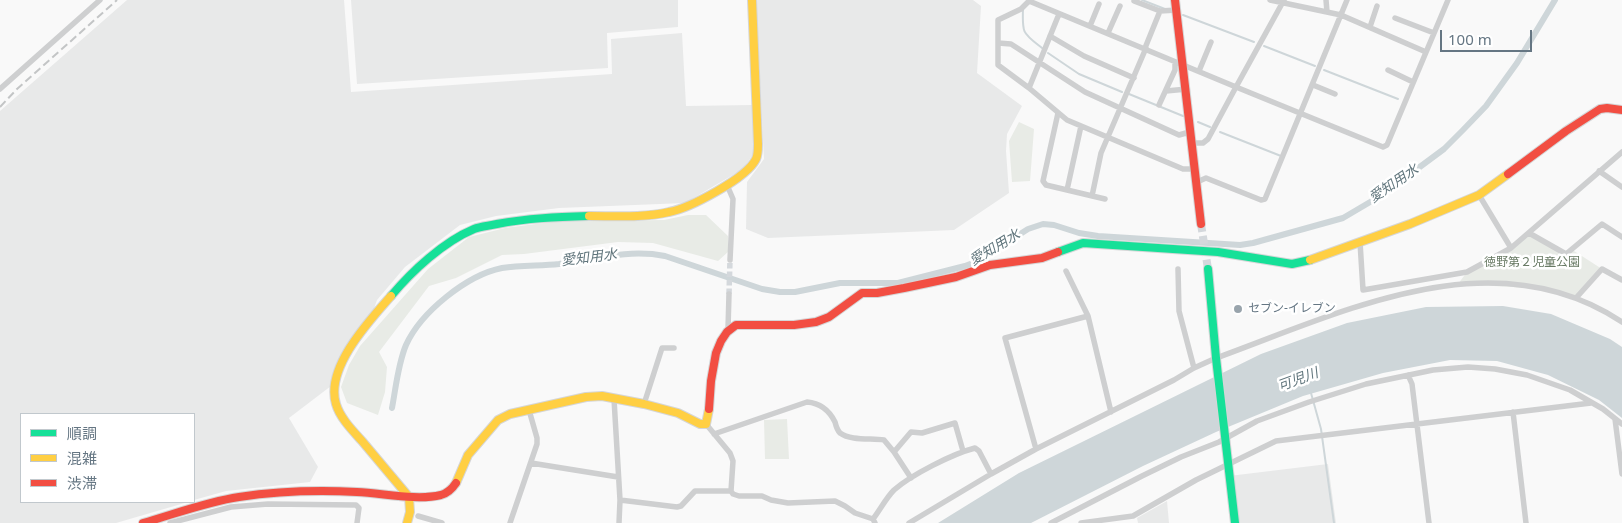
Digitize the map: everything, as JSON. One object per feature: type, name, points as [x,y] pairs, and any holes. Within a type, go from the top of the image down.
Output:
[{"type":"street","points":[[0,90],[100,0]]},
{"type":"street","points":[[407,523],[410,512],[409,496],[346,423],[336,405],[335,380],[342,362],[365,327],[409,275],[463,234],[477,228],[519,220],[554,217],[654,215],[672,212],[694,204],[748,170],[757,158],[758,144],[752,0]]},
{"type":"street","points":[[1021,9],[1022,0]]},
{"type":"street","points":[[1175,0],[1179,63],[1187,89],[1201,224]]},
{"type":"street","points":[[1270,0],[1284,1],[1341,15],[1426,52]]},
{"type":"street","points":[[1326,0],[1327,12]]},
{"type":"street","points":[[1197,182],[1206,178],[1261,200],[1265,199],[1347,0]]},
{"type":"street","points":[[1195,169],[1183,169],[1067,120],[998,65],[998,20],[1021,9],[1029,1],[1384,148],[1387,145],[1448,0]]},
{"type":"street","points":[[1134,1],[1160,11],[1177,10]]},
{"type":"street","points":[[998,43],[1011,44],[1039,64],[1085,92],[1179,135],[1186,133],[1191,139],[1203,144],[1208,139],[1284,1]]},
{"type":"street","points":[[1090,26],[1099,4]]},
{"type":"street","points":[[1108,34],[1120,6]]},
{"type":"street","points":[[1370,27],[1377,6]]},
{"type":"street","points":[[1092,196],[1101,153],[1134,78],[1160,11]]},
{"type":"street","points":[[1029,88],[1059,14]]},
{"type":"street","points":[[1395,18],[1434,33]]},
{"type":"street","points":[[1050,36],[1084,56],[1134,78]]},
{"type":"street","points":[[1199,72],[1211,42]]},
{"type":"street","points":[[1159,105],[1179,63]]},
{"type":"street","points":[[1388,70],[1413,82]]},
{"type":"street","points":[[1313,85],[1335,94]]},
{"type":"street","points":[[1166,91],[1187,89]]},
{"type":"street","points":[[728,329],[736,325],[805,324],[818,322],[826,319],[862,293],[904,288],[956,277],[990,265],[1042,258],[1083,243],[1218,252],[1292,264],[1410,224],[1480,195],[1566,131],[1600,109],[1622,110]]},
{"type":"street","points":[[1058,113],[1043,181],[1046,185],[1105,199]]},
{"type":"street","points":[[1067,190],[1081,126]]},
{"type":"street","points":[[1360,242],[1364,290],[1467,272],[1511,248],[1622,152]]},
{"type":"street","points":[[1599,171],[1622,187]]},
{"type":"street","points":[[727,184],[733,199],[730,260]]},
{"type":"street","points":[[1480,195],[1511,248]]},
{"type":"street","points":[[1529,233],[1566,254],[1602,224],[1622,237]]},
{"type":"street","points":[[1178,269],[1179,311],[1194,368]]},
{"type":"street","points":[[1208,269],[1227,465],[1235,523]]},
{"type":"street","points":[[1576,298],[1602,269],[1622,280]]},
{"type":"street","points":[[1066,271],[1088,316],[1111,412]]},
{"type":"street","points":[[909,523],[1036,449],[1174,380],[1194,368],[1216,358],[1365,303],[1418,290],[1458,284],[1510,284],[1547,289],[1576,298],[1612,315],[1622,322]]},
{"type":"street","points":[[706,424],[712,369],[728,329],[728,294]]},
{"type":"street","points":[[1036,449],[1005,338],[1088,316]]},
{"type":"street","points":[[644,404],[662,348],[674,348]]},
{"type":"street","points":[[1051,523],[1225,434],[1314,400],[1366,384],[1433,370],[1468,367],[1495,369],[1528,375],[1570,390],[1591,404],[1603,409],[1622,424]]},
{"type":"street","points":[[1408,375],[1412,384],[1429,523]]},
{"type":"street","points":[[143,523],[215,502],[239,497],[299,490],[409,496],[442,495],[451,490],[468,455],[498,420],[510,414],[586,397],[602,396],[644,404],[678,413],[700,424],[706,424]]},
{"type":"street","points":[[614,399],[620,500],[619,523]]},
{"type":"street","points":[[714,434],[807,402],[815,402],[832,416],[839,432],[852,437],[884,440],[911,478]]},
{"type":"street","points":[[1082,523],[1133,520],[1196,480],[1276,441],[1591,404]]},
{"type":"street","points":[[510,523],[531,463],[537,438],[529,410]]},
{"type":"street","points":[[1513,412],[1526,523]]},
{"type":"street","points":[[1615,419],[1622,474]]},
{"type":"street","points":[[894,452],[910,432],[922,433],[955,423],[962,451]]},
{"type":"street","points":[[706,424],[730,453],[733,461],[731,491]]},
{"type":"street","points":[[620,500],[677,507],[681,506],[695,491],[731,491],[736,496],[762,496],[771,500],[788,503],[835,501],[855,513],[874,521],[893,491],[911,478],[962,451],[974,448],[979,451],[991,474]]},
{"type":"street","points":[[531,463],[618,477]]},
{"type":"street","points":[[170,523],[231,507],[268,504],[356,504],[359,508],[356,523]]},
{"type":"street","points":[[418,516],[442,523]]},
{"type":"shaded area","points":[[127,0],[344,0],[351,92],[612,74],[611,39],[682,33],[686,106],[752,105],[754,153],[743,169],[685,203],[559,208],[496,216],[460,225],[405,267],[377,300],[370,320],[344,358],[331,386],[289,418],[318,467],[310,482],[226,491],[195,500],[195,413],[20,413],[20,503],[185,503],[116,523],[0,523],[0,111]]},
{"type":"shaded area","points":[[351,0],[678,0],[678,27],[607,33],[608,68],[357,84]]},
{"type":"shaded area","points":[[756,0],[973,0],[981,6],[977,73],[1022,106],[1007,134],[1006,151],[1009,193],[954,230],[768,238],[746,229],[747,182],[764,159]]},
{"type":"shaded area","points":[[1328,464],[1336,523],[1235,523],[1229,476]]},
{"type":"shaded area","points":[[1167,501],[1169,523],[1138,523],[1137,518]]},
{"type":"green space","points":[[1019,122],[1034,129],[1030,181],[1012,182],[1009,141]]},
{"type":"green space","points":[[688,215],[706,215],[728,236],[728,252],[718,261],[653,243],[618,242],[502,255],[456,278],[429,286],[379,352],[387,367],[385,392],[378,415],[347,403],[341,387],[349,365],[360,346],[428,269],[469,237],[505,228],[559,221],[664,220]]},
{"type":"green space","name":"徳野第２児童公園","points":[[1529,233],[1565,254],[1571,249],[1602,269],[1576,298],[1547,289],[1458,284],[1467,272],[1511,248]]},
{"type":"green space","points":[[787,419],[789,459],[765,459],[764,420]]},
{"type":"water","name":"可児川","points":[[1503,306],[1551,314],[1610,339],[1622,347],[1622,418],[1599,400],[1548,375],[1497,361],[1450,360],[1383,373],[1303,396],[1216,432],[1143,466],[1031,523],[938,523],[1019,473],[1261,354],[1347,323],[1426,307]]},
{"type":"waterway","points":[[1142,0],[1165,9]]},
{"type":"waterway","name":"愛知用水","points":[[392,408],[403,352],[422,320],[446,297],[460,287],[474,278],[502,268],[559,264],[625,254],[652,254],[665,256],[762,289],[795,292],[840,283],[898,283],[965,266],[978,261],[1028,229],[1043,224],[1098,236],[1240,245],[1343,218],[1382,195],[1444,149],[1463,130],[1486,106],[1517,63],[1555,0]]},
{"type":"waterway","points":[[1023,9],[1025,32],[1027,36],[1042,48]]},
{"type":"waterway","points":[[1183,15],[1254,42]]},
{"type":"waterway","points":[[1264,46],[1315,66]]},
{"type":"waterway","points":[[1048,53],[1079,74],[1122,92]]},
{"type":"waterway","points":[[1324,70],[1398,99]]},
{"type":"waterway","points":[[1129,94],[1183,116]]},
{"type":"waterway","points":[[1198,122],[1210,127]]},
{"type":"waterway","points":[[1220,132],[1281,156]]},
{"type":"waterway","points":[[1311,393],[1321,429],[1334,523]]},
{"type":"tunnel","points":[[1201,224],[1208,269]]},
{"type":"tunnel","points":[[729,294],[730,260]]},
{"type":"railway","points":[[0,107],[17,89],[117,0]]},
{"type":"traffic: fast","points":[[391,296],[408,277],[440,249],[474,229],[520,220],[589,216]]},
{"type":"traffic: fast","points":[[1058,252],[1083,243],[1218,252],[1292,264],[1310,260]]},
{"type":"traffic: fast","points":[[1208,269],[1235,523]]},
{"type":"traffic: slow","points":[[589,216],[639,216],[669,212],[690,205],[717,191],[751,167],[758,152],[752,0]]},
{"type":"traffic: slow","points":[[1310,260],[1410,224],[1479,195],[1508,174]]},
{"type":"traffic: slow","points":[[391,296],[351,346],[337,375],[334,390],[338,409],[351,429],[409,497],[410,512],[407,523]]},
{"type":"traffic: slow","points":[[456,483],[468,455],[498,420],[510,414],[586,397],[602,396],[678,413],[700,424],[706,424],[709,409]]},
{"type":"traffic: jam","points":[[1175,0],[1201,224]]},
{"type":"traffic: jam","points":[[1508,174],[1566,131],[1600,109],[1622,110]]},
{"type":"traffic: jam","points":[[709,409],[716,353],[727,332],[736,325],[794,325],[816,322],[829,317],[862,293],[877,293],[904,288],[956,277],[990,265],[1042,258],[1058,252]]},
{"type":"traffic: jam","points":[[143,523],[191,508],[254,495],[327,491],[431,497],[446,493],[456,483]]},
{"type":"place","name":"セブン-イレブン","points":[[1238,309]]}]
